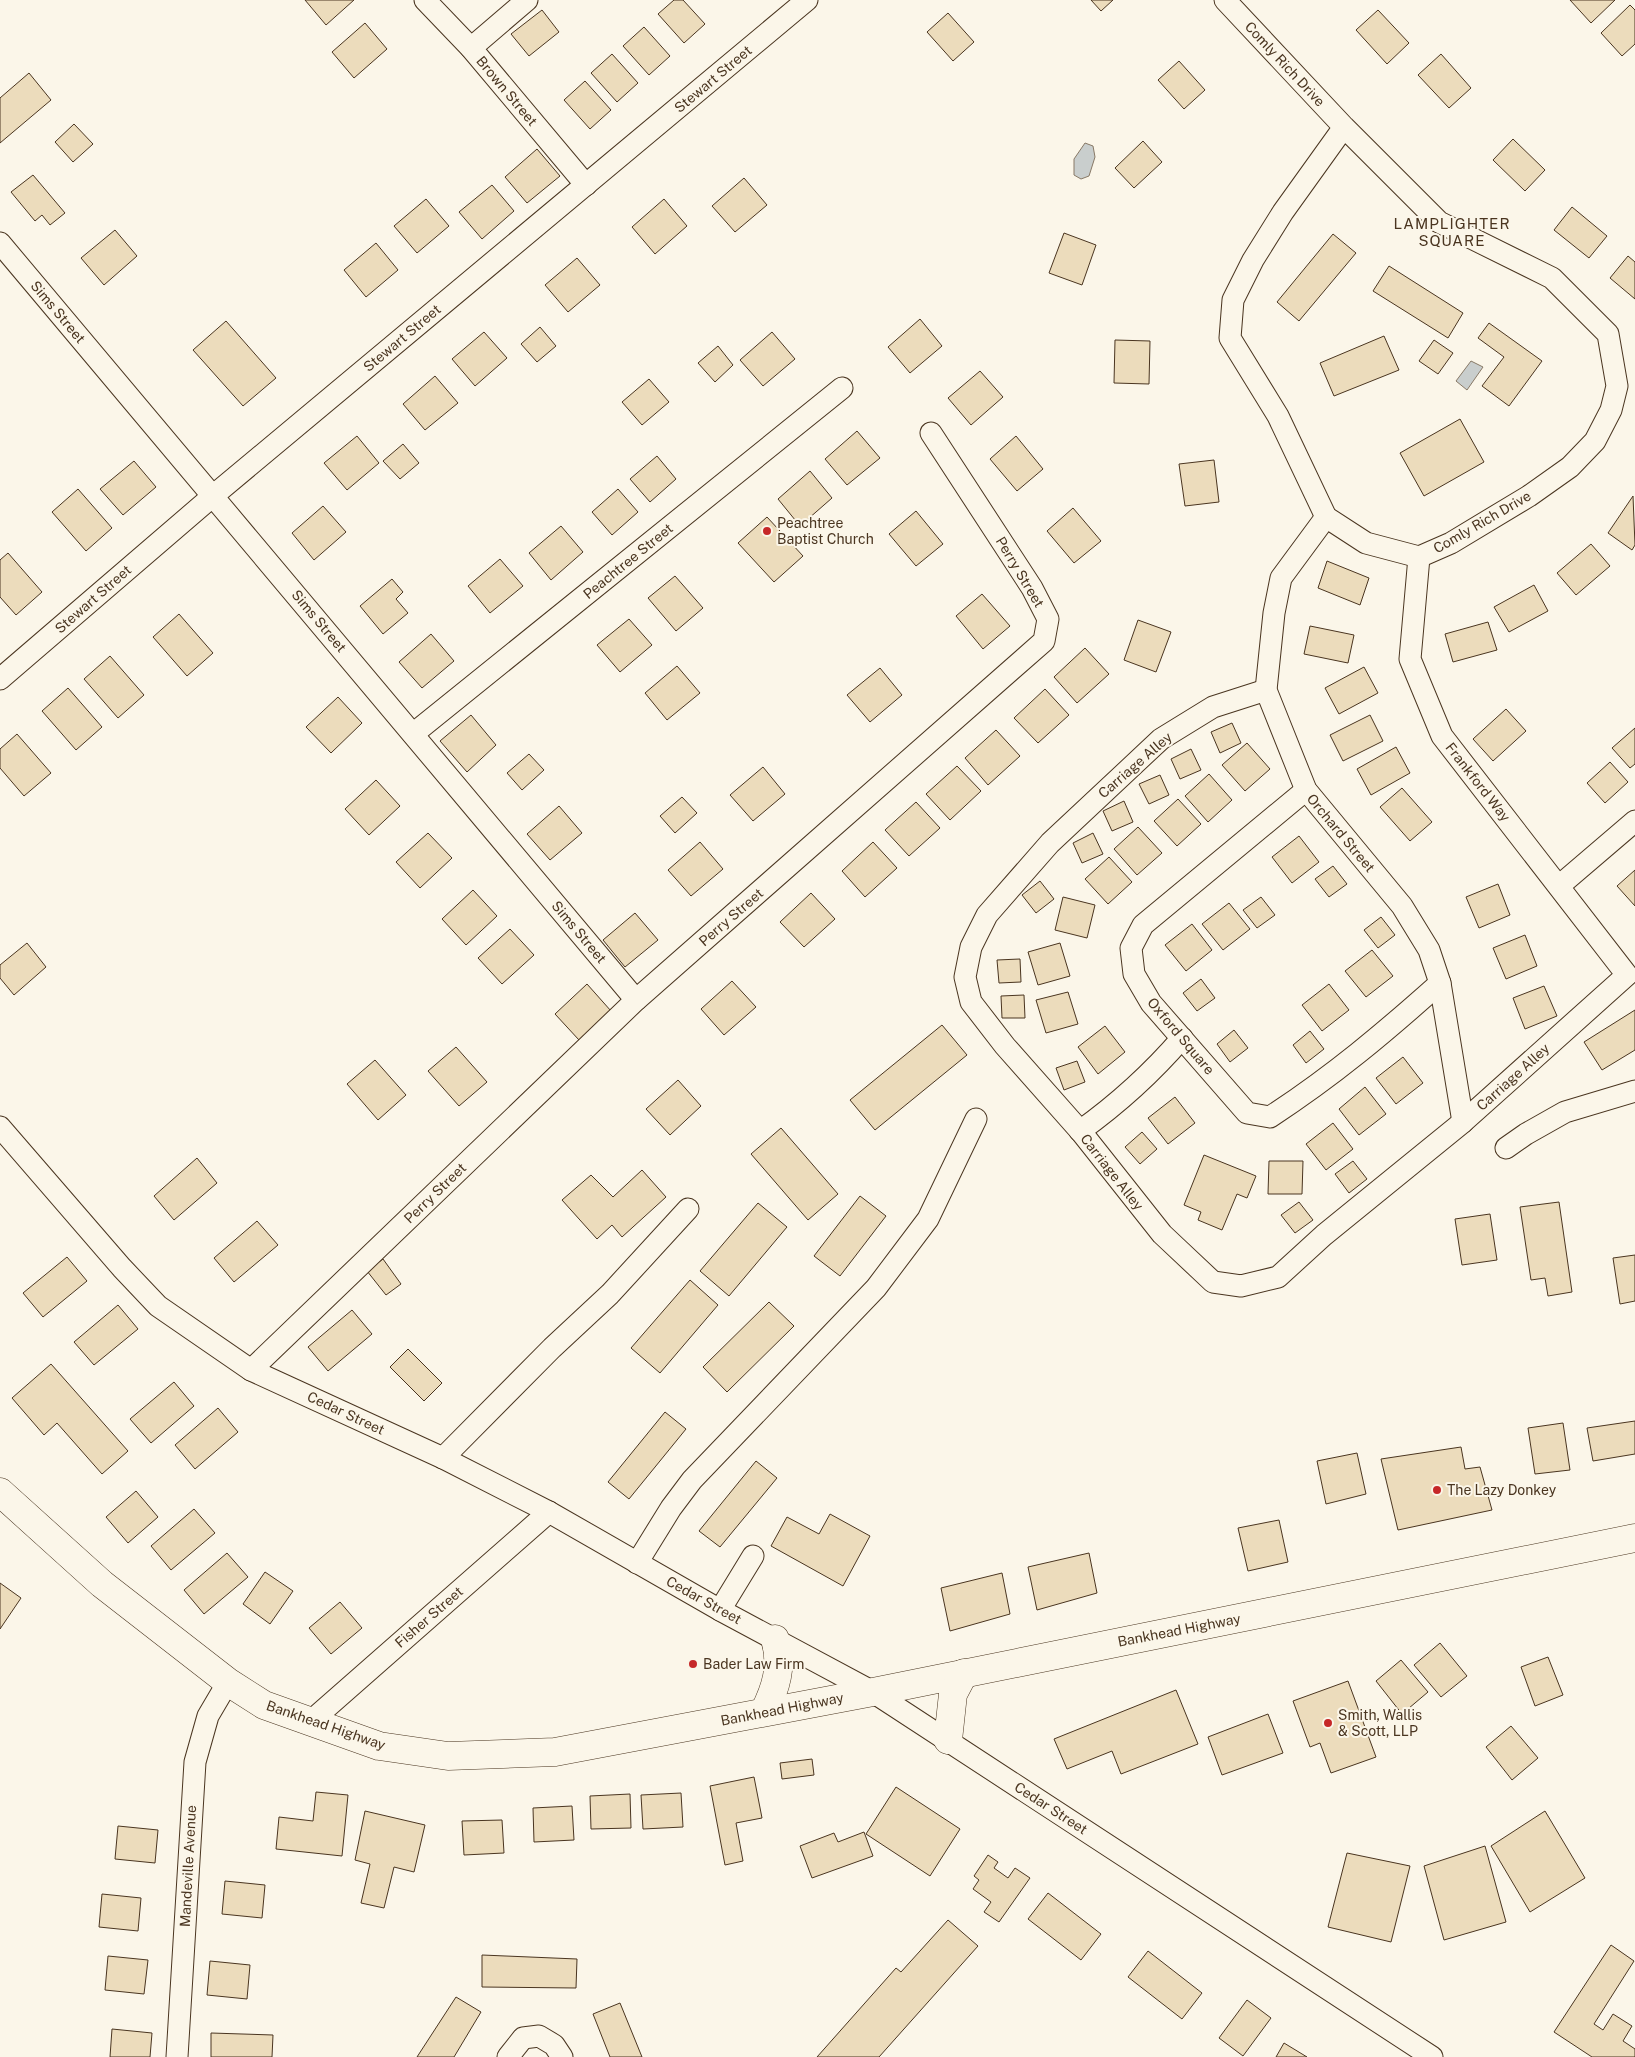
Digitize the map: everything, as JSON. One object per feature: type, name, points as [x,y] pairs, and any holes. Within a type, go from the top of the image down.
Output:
[{"type":"main road","name":"Bankhead Highway","points":[[0,1492],[102,1584],[228,1682],[264,1705],[378,1746],[448,1756],[555,1752],[873,1692],[1635,1538]]},
{"type":"main road","points":[[764,1712],[774,1691],[780,1665],[775,1639]]},
{"type":"main road","points":[[948,1740],[953,1694],[964,1673]]},
{"type":"street","name":"Brown Street","points":[[425,0],[471,48],[586,185]]},
{"type":"street","points":[[471,48],[526,0]]},
{"type":"street","name":"Stewart Street","points":[[0,679],[214,495],[807,0]]},
{"type":"street","name":"Comly Rich Drive","points":[[1226,0],[1344,127],[1439,222],[1552,278],[1608,334],[1617,386],[1610,410],[1595,441],[1570,467],[1483,525],[1451,543],[1419,557],[1366,543],[1326,517]]},
{"type":"street","points":[[1326,517],[1278,416],[1230,338],[1233,300],[1253,260],[1283,212],[1344,127]]},
{"type":"street","name":"Sims Street","points":[[0,244],[214,495],[636,1000]]},
{"type":"street","name":"Peachtree Street","points":[[413,734],[842,388]]},
{"type":"street","name":"Perry Street","points":[[251,1370],[636,1000],[1044,642],[1048,619],[1032,588],[931,433]]},
{"type":"street","name":"Orchard Street","points":[[1326,517],[1281,578],[1274,614],[1266,690],[1306,790],[1402,906],[1429,950],[1440,983],[1463,1122]]},
{"type":"street","name":"Frankford Way","points":[[1419,557],[1410,659],[1442,736],[1628,975]]},
{"type":"street","name":"Carriage Alley","points":[[1266,690],[1213,708],[1161,739],[1050,843],[987,915],[971,947],[964,977],[971,1002],[1005,1046],[1080,1131],[1168,1240],[1213,1282],[1242,1286],[1278,1277],[1324,1235],[1463,1122],[1628,975]]},
{"type":"street","name":"Oxford Square","points":[[1306,790],[1143,926],[1130,948],[1134,974],[1150,1003],[1247,1113],[1270,1117],[1316,1087],[1370,1045],[1440,983]]},
{"type":"street","points":[[1559,886],[1635,821]]},
{"type":"street","points":[[1080,1131],[1116,1106],[1152,1073],[1182,1038]]},
{"type":"street","points":[[1506,1148],[1526,1134],[1565,1112],[1635,1091]]},
{"type":"street","points":[[637,1562],[671,1508],[692,1480],[876,1288],[928,1219],[976,1119]]},
{"type":"street","name":"Cedar Street","points":[[0,1128],[122,1268],[158,1306],[251,1370],[443,1458],[549,1512],[720,1610],[873,1692],[1432,2057]]},
{"type":"street","points":[[443,1458],[552,1348],[610,1294],[688,1209]]},
{"type":"street","name":"Fisher Street","points":[[310,1722],[549,1512]]},
{"type":"street","points":[[720,1610],[753,1556]]},
{"type":"street","name":"Mandeville Avenue","points":[[177,2057],[195,1762],[208,1716],[228,1682]]},
{"type":"street","points":[[508,2057],[524,2038],[539,2036],[554,2045],[562,2057]]},
{"type":"shaded area","points":[[1085,143],[1093,146],[1095,157],[1089,176],[1081,179],[1074,175],[1074,159]]},
{"type":"shaded area","points":[[1471,361],[1483,367],[1467,390],[1456,381]]},
{"type":"building","points":[[305,0],[354,0],[326,25]]},
{"type":"building","points":[[674,0],[683,0],[705,24],[684,43],[658,14]]},
{"type":"building","points":[[1091,0],[1113,0],[1101,11]]},
{"type":"building","points":[[1570,0],[1615,0],[1591,23]]},
{"type":"building","points":[[1630,5],[1635,10],[1635,44],[1622,56],[1601,33]]},
{"type":"building","points":[[542,10],[559,32],[529,56],[511,34]]},
{"type":"building","points":[[1378,10],[1409,43],[1387,64],[1356,30]]},
{"type":"building","points":[[948,13],[974,42],[953,61],[927,32]]},
{"type":"building","points":[[365,23],[387,49],[354,78],[332,52]]},
{"type":"building","points":[[644,27],[670,56],[649,75],[623,46]]},
{"type":"building","points":[[612,54],[638,83],[617,102],[591,73]]},
{"type":"building","points":[[1441,54],[1471,88],[1449,108],[1418,75]]},
{"type":"building","points":[[1179,61],[1205,90],[1184,109],[1158,80]]},
{"type":"building","points":[[29,73],[51,100],[0,143],[0,98]]},
{"type":"building","points":[[585,81],[611,110],[590,129],[564,100]]},
{"type":"building","points":[[74,124],[93,144],[73,162],[55,142]]},
{"type":"building","points":[[1513,139],[1545,170],[1525,191],[1493,160]]},
{"type":"building","points":[[1143,141],[1162,162],[1134,188],[1115,168]]},
{"type":"building","points":[[537,149],[560,176],[527,203],[505,177]]},
{"type":"building","points":[[33,175],[65,213],[50,225],[42,215],[35,221],[11,192]]},
{"type":"building","points":[[744,178],[767,205],[735,232],[712,206]]},
{"type":"building","points":[[492,185],[514,211],[482,239],[459,212]]},
{"type":"building","points":[[426,199],[449,226],[417,253],[394,226]]},
{"type":"building","points":[[664,199],[687,226],[655,254],[632,227]]},
{"type":"building","points":[[1572,207],[1607,236],[1589,258],[1554,230]]},
{"type":"building","points":[[115,230],[137,256],[104,285],[81,258]]},
{"type":"building","points":[[1064,233],[1096,245],[1082,285],[1049,273]]},
{"type":"building","points":[[1333,234],[1356,253],[1299,321],[1277,302]]},
{"type":"building","points":[[376,243],[398,270],[366,297],[344,270]]},
{"type":"building","points":[[1628,256],[1635,262],[1635,299],[1610,278]]},
{"type":"building","points":[[577,258],[600,285],[568,312],[545,285]]},
{"type":"building","points":[[1389,266],[1463,313],[1448,338],[1373,291]]},
{"type":"building","points":[[920,319],[942,346],[910,373],[888,347]]},
{"type":"building","points":[[226,321],[276,378],[243,406],[193,350]]},
{"type":"building","points":[[1489,323],[1542,361],[1509,406],[1482,386],[1504,357],[1478,338]]},
{"type":"building","points":[[540,327],[556,346],[537,362],[521,344]]},
{"type":"building","points":[[484,332],[507,358],[475,386],[452,359]]},
{"type":"building","points":[[772,332],[795,359],[763,386],[740,360]]},
{"type":"building","points":[[1384,336],[1399,370],[1334,396],[1320,363]]},
{"type":"building","points":[[1115,340],[1150,341],[1149,384],[1114,383]]},
{"type":"building","points":[[1434,340],[1453,353],[1438,374],[1419,361]]},
{"type":"building","points":[[718,346],[733,365],[715,382],[698,363]]},
{"type":"building","points":[[980,371],[1003,397],[971,425],[948,398]]},
{"type":"building","points":[[435,376],[458,403],[425,430],[403,404]]},
{"type":"building","points":[[649,379],[669,402],[642,425],[622,402]]},
{"type":"building","points":[[1460,419],[1484,462],[1424,496],[1400,453]]},
{"type":"building","points":[[857,431],[880,458],[847,485],[825,459]]},
{"type":"building","points":[[357,436],[379,463],[347,490],[324,463]]},
{"type":"building","points":[[1016,436],[1043,469],[1017,491],[990,459]]},
{"type":"building","points":[[403,444],[419,463],[400,479],[383,461]]},
{"type":"building","points":[[657,456],[676,479],[650,502],[630,479]]},
{"type":"building","points":[[1214,460],[1219,502],[1185,506],[1179,464]]},
{"type":"building","points":[[134,461],[156,487],[123,515],[100,489]]},
{"type":"building","points":[[810,471],[832,498],[800,526],[778,499]]},
{"type":"building","points":[[78,489],[112,528],[86,551],[52,512]]},
{"type":"building","points":[[618,489],[638,512],[612,535],[592,512]]},
{"type":"building","points":[[1633,496],[1635,545],[1632,550],[1608,533]]},
{"type":"building","points":[[323,506],[346,532],[314,560],[292,533]]},
{"type":"building","points":[[1073,508],[1101,541],[1074,563],[1047,531]]},
{"type":"building","points":[[916,511],[943,544],[916,566],[889,534]]},
{"type":"building","points":[[767,517],[803,556],[774,582],[738,543]]},
{"type":"building","points":[[561,526],[583,552],[551,580],[529,553]]},
{"type":"building","points":[[1591,544],[1610,566],[1576,595],[1557,573]]},
{"type":"building","points":[[8,553],[42,592],[16,615],[0,597],[0,560]]},
{"type":"building","points":[[500,559],[523,586],[490,613],[468,586]]},
{"type":"building","points":[[1327,561],[1369,578],[1360,605],[1318,588]]},
{"type":"building","points":[[675,576],[703,608],[676,631],[648,598]]},
{"type":"building","points":[[392,579],[403,592],[396,599],[408,613],[383,634],[360,606]]},
{"type":"building","points":[[1534,585],[1548,611],[1509,632],[1494,607]]},
{"type":"building","points":[[982,594],[1010,626],[983,649],[956,616]]},
{"type":"building","points":[[179,614],[213,653],[187,676],[153,637]]},
{"type":"building","points":[[629,619],[652,645],[620,672],[597,645]]},
{"type":"building","points":[[1138,620],[1171,632],[1156,672],[1124,660]]},
{"type":"building","points":[[1488,622],[1497,650],[1453,662],[1445,634]]},
{"type":"building","points":[[1310,626],[1354,635],[1348,663],[1304,654]]},
{"type":"building","points":[[431,634],[454,661],[422,688],[399,662]]},
{"type":"building","points":[[1085,648],[1109,674],[1077,703],[1054,677]]},
{"type":"building","points":[[110,656],[144,695],[118,718],[84,679]]},
{"type":"building","points":[[677,666],[700,693],[667,720],[645,693]]},
{"type":"building","points":[[1364,667],[1378,693],[1339,714],[1325,688]]},
{"type":"building","points":[[880,668],[902,695],[870,722],[847,695]]},
{"type":"building","points":[[68,688],[102,727],[76,750],[42,711]]},
{"type":"building","points":[[1045,689],[1069,715],[1038,743],[1014,718]]},
{"type":"building","points":[[338,697],[362,723],[331,753],[306,727]]},
{"type":"building","points":[[1506,709],[1526,731],[1493,761],[1473,739]]},
{"type":"building","points":[[471,715],[496,745],[467,772],[440,741]]},
{"type":"building","points":[[1370,715],[1383,741],[1343,761],[1330,735]]},
{"type":"building","points":[[1232,723],[1241,743],[1220,753],[1211,732]]},
{"type":"building","points":[[1635,728],[1635,764],[1630,768],[1612,748]]},
{"type":"building","points":[[996,730],[1020,756],[988,785],[965,758]]},
{"type":"building","points":[[17,734],[51,773],[24,796],[0,768],[0,749]]},
{"type":"building","points":[[1247,743],[1270,769],[1245,791],[1222,765]]},
{"type":"building","points":[[1396,747],[1410,773],[1371,795],[1357,769]]},
{"type":"building","points":[[1191,749],[1201,770],[1180,779],[1171,759]]},
{"type":"building","points":[[529,754],[544,770],[522,790],[507,773]]},
{"type":"building","points":[[1610,762],[1628,782],[1605,803],[1587,783]]},
{"type":"building","points":[[957,766],[981,791],[950,820],[926,794]]},
{"type":"building","points":[[763,767],[785,794],[753,821],[730,795]]},
{"type":"building","points":[[1209,774],[1232,800],[1208,822],[1185,796]]},
{"type":"building","points":[[1160,775],[1169,795],[1149,804],[1139,784]]},
{"type":"building","points":[[376,780],[400,806],[369,835],[345,809]]},
{"type":"building","points":[[1402,788],[1432,822],[1410,841],[1380,807]]},
{"type":"building","points":[[682,797],[697,813],[675,833],[660,816]]},
{"type":"building","points":[[1178,799],[1201,824],[1177,846],[1154,821]]},
{"type":"building","points":[[1124,801],[1133,822],[1112,831],[1103,811]]},
{"type":"building","points":[[916,802],[940,828],[909,856],[885,830]]},
{"type":"building","points":[[559,806],[582,833],[550,860],[527,834]]},
{"type":"building","points":[[1138,827],[1162,853],[1137,875],[1114,849]]},
{"type":"building","points":[[428,833],[452,858],[420,888],[396,862]]},
{"type":"building","points":[[1093,833],[1103,854],[1082,863],[1073,843]]},
{"type":"building","points":[[1299,836],[1319,862],[1292,883],[1272,857]]},
{"type":"building","points":[[700,842],[723,869],[691,896],[668,870]]},
{"type":"building","points":[[873,842],[897,868],[865,897],[842,871]]},
{"type":"building","points":[[1109,857],[1132,882],[1108,904],[1085,879]]},
{"type":"building","points":[[1333,866],[1347,884],[1329,897],[1315,879]]},
{"type":"building","points":[[1635,870],[1635,906],[1617,886]]},
{"type":"building","points":[[1040,881],[1054,899],[1036,913],[1022,895]]},
{"type":"building","points":[[1498,884],[1510,915],[1479,928],[1466,897]]},
{"type":"building","points":[[473,890],[497,916],[466,945],[442,919]]},
{"type":"building","points":[[811,893],[835,919],[804,947],[780,922]]},
{"type":"building","points":[[1063,897],[1095,905],[1087,938],[1055,930]]},
{"type":"building","points":[[1261,897],[1275,915],[1257,928],[1243,910]]},
{"type":"building","points":[[1229,903],[1250,929],[1223,950],[1202,924]]},
{"type":"building","points":[[635,913],[658,940],[625,967],[603,940]]},
{"type":"building","points":[[1381,917],[1395,935],[1378,948],[1364,930]]},
{"type":"building","points":[[1192,924],[1212,950],[1186,971],[1165,945]]},
{"type":"building","points":[[510,929],[534,955],[502,984],[478,958]]},
{"type":"building","points":[[1525,935],[1537,966],[1506,979],[1493,948]]},
{"type":"building","points":[[27,943],[46,967],[14,995],[0,978],[0,965]]},
{"type":"building","points":[[1060,943],[1070,976],[1038,985],[1028,952]]},
{"type":"building","points":[[1372,950],[1393,976],[1366,997],[1345,971]]},
{"type":"building","points":[[1020,959],[1021,982],[999,983],[997,960]]},
{"type":"building","points":[[1201,979],[1215,998],[1197,1011],[1183,993]]},
{"type":"building","points":[[732,981],[756,1007],[724,1035],[701,1009]]},
{"type":"building","points":[[587,984],[611,1011],[579,1040],[555,1014]]},
{"type":"building","points":[[1329,984],[1349,1010],[1322,1031],[1302,1005]]},
{"type":"building","points":[[1544,986],[1557,1016],[1525,1029],[1513,998]]},
{"type":"building","points":[[1068,992],[1078,1024],[1046,1033],[1036,1000]]},
{"type":"building","points":[[1024,995],[1025,1018],[1002,1018],[1001,996]]},
{"type":"building","points":[[1635,1010],[1635,1050],[1602,1070],[1584,1042]]},
{"type":"building","points":[[942,1025],[967,1055],[875,1130],[850,1100]]},
{"type":"building","points":[[1105,1026],[1125,1052],[1098,1074],[1078,1047]]},
{"type":"building","points":[[1234,1030],[1248,1048],[1230,1062],[1217,1044]]},
{"type":"building","points":[[1310,1031],[1324,1049],[1306,1063],[1293,1045]]},
{"type":"building","points":[[456,1047],[487,1082],[459,1106],[428,1071]]},
{"type":"building","points":[[1403,1057],[1423,1083],[1396,1104],[1376,1078]]},
{"type":"building","points":[[375,1060],[406,1095],[378,1120],[347,1084]]},
{"type":"building","points":[[1077,1061],[1085,1082],[1064,1090],[1056,1068]]},
{"type":"building","points":[[678,1080],[701,1106],[670,1135],[646,1109]]},
{"type":"building","points":[[1365,1087],[1386,1114],[1359,1135],[1339,1109]]},
{"type":"building","points":[[1175,1097],[1195,1123],[1168,1144],[1148,1118]]},
{"type":"building","points":[[1333,1123],[1353,1149],[1326,1170],[1306,1144]]},
{"type":"building","points":[[781,1128],[838,1194],[808,1220],[751,1154]]},
{"type":"building","points":[[1142,1132],[1157,1149],[1140,1164],[1125,1147]]},
{"type":"building","points":[[1204,1155],[1256,1176],[1247,1198],[1237,1194],[1222,1230],[1198,1220],[1201,1212],[1184,1205]]},
{"type":"building","points":[[197,1158],[217,1183],[174,1220],[154,1196]]},
{"type":"building","points":[[1269,1161],[1303,1161],[1302,1194],[1268,1194]]},
{"type":"building","points":[[1353,1161],[1367,1179],[1349,1193],[1335,1174]]},
{"type":"building","points":[[642,1170],[666,1197],[622,1237],[612,1225],[597,1239],[562,1200],[591,1175],[613,1197]]},
{"type":"building","points":[[860,1196],[886,1216],[840,1276],[814,1256]]},
{"type":"building","points":[[1299,1202],[1313,1220],[1295,1233],[1281,1215]]},
{"type":"building","points":[[1559,1202],[1572,1292],[1548,1296],[1545,1278],[1531,1280],[1520,1207]]},
{"type":"building","points":[[758,1203],[787,1227],[729,1296],[700,1271]]},
{"type":"building","points":[[1490,1214],[1497,1260],[1462,1265],[1455,1219]]},
{"type":"building","points":[[257,1221],[278,1245],[234,1282],[214,1258]]},
{"type":"building","points":[[1635,1255],[1635,1301],[1620,1304],[1613,1258]]},
{"type":"building","points":[[67,1257],[87,1281],[43,1317],[23,1293]]},
{"type":"building","points":[[383,1259],[401,1284],[386,1295],[367,1271]]},
{"type":"building","points":[[690,1280],[718,1305],[660,1373],[631,1348]]},
{"type":"building","points":[[769,1302],[794,1326],[727,1392],[703,1367]]},
{"type":"building","points":[[118,1305],[138,1329],[94,1365],[74,1342]]},
{"type":"building","points":[[352,1310],[372,1334],[328,1371],[308,1347]]},
{"type":"building","points":[[408,1349],[442,1383],[424,1401],[390,1367]]},
{"type":"building","points":[[51,1364],[128,1451],[102,1474],[57,1423],[44,1435],[12,1398]]},
{"type":"building","points":[[174,1382],[194,1406],[151,1443],[130,1419]]},
{"type":"building","points":[[218,1408],[238,1432],[195,1469],[175,1445]]},
{"type":"building","points":[[665,1412],[686,1429],[629,1499],[608,1482]]},
{"type":"building","points":[[1635,1421],[1635,1454],[1593,1461],[1587,1428]]},
{"type":"building","points":[[1563,1423],[1570,1470],[1535,1474],[1528,1428]]},
{"type":"building","name":"The Lazy Donkey","points":[[1461,1447],[1465,1469],[1480,1467],[1492,1510],[1398,1530],[1381,1459]]},
{"type":"building","points":[[1357,1453],[1366,1494],[1326,1504],[1317,1461]]},
{"type":"building","points":[[756,1461],[777,1478],[720,1547],[699,1531]]},
{"type":"building","points":[[136,1491],[158,1517],[128,1543],[106,1517]]},
{"type":"building","points":[[194,1509],[215,1533],[171,1570],[151,1546]]},
{"type":"building","points":[[830,1514],[870,1536],[843,1586],[771,1546],[787,1517],[819,1534]]},
{"type":"building","points":[[1279,1520],[1288,1562],[1248,1571],[1238,1528]]},
{"type":"building","points":[[227,1553],[248,1577],[204,1614],[184,1590]]},
{"type":"building","points":[[1089,1553],[1097,1593],[1037,1610],[1028,1567]]},
{"type":"building","points":[[265,1572],[293,1591],[270,1624],[243,1604]]},
{"type":"building","points":[[1002,1573],[1010,1614],[950,1631],[941,1588]]},
{"type":"building","points":[[0,1583],[21,1598],[0,1629]]},
{"type":"building","points":[[340,1602],[362,1628],[331,1654],[309,1628]]},
{"type":"building","points":[[1440,1643],[1467,1676],[1441,1697],[1414,1665]]},
{"type":"building","points":[[1548,1657],[1563,1695],[1535,1706],[1521,1667]]},
{"type":"building","points":[[1401,1660],[1428,1692],[1402,1714],[1376,1681]]},
{"type":"building","points":[[1348,1681],[1376,1757],[1331,1773],[1320,1743],[1310,1747],[1293,1701]]},
{"type":"building","points":[[1176,1690],[1198,1744],[1121,1774],[1112,1751],[1067,1769],[1054,1739]]},
{"type":"building","points":[[1268,1714],[1283,1753],[1222,1775],[1208,1737]]},
{"type":"building","points":[[1511,1726],[1538,1758],[1512,1780],[1486,1747]]},
{"type":"building","points":[[812,1759],[814,1775],[782,1779],[780,1763]]},
{"type":"building","points":[[754,1777],[762,1818],[736,1823],[743,1861],[725,1865],[710,1786]]},
{"type":"building","points":[[896,1787],[960,1829],[930,1876],[866,1834]]},
{"type":"building","points":[[316,1792],[348,1795],[342,1856],[276,1849],[279,1817],[313,1821]]},
{"type":"building","points":[[681,1793],[683,1827],[643,1829],[641,1795]]},
{"type":"building","points":[[630,1794],[631,1828],[591,1829],[590,1796]]},
{"type":"building","points":[[572,1806],[574,1840],[534,1842],[533,1808]]},
{"type":"building","points":[[365,1811],[425,1825],[414,1872],[394,1867],[384,1908],[361,1903],[370,1864],[355,1860]]},
{"type":"building","points":[[1545,1811],[1585,1878],[1530,1912],[1491,1846]]},
{"type":"building","points":[[502,1820],[504,1853],[464,1855],[462,1821]]},
{"type":"building","points":[[118,1826],[158,1830],[155,1863],[115,1859]]},
{"type":"building","points":[[864,1832],[873,1856],[812,1878],[800,1846],[834,1833],[838,1842]]},
{"type":"building","points":[[1485,1846],[1506,1922],[1444,1940],[1424,1866]]},
{"type":"building","points":[[1347,1853],[1410,1866],[1391,1942],[1328,1927]]},
{"type":"building","points":[[988,1855],[998,1862],[994,1868],[1008,1878],[1015,1868],[1030,1878],[999,1922],[984,1912],[991,1902],[973,1889],[979,1880],[974,1876]]},
{"type":"building","points":[[225,1881],[265,1885],[262,1918],[222,1914]]},
{"type":"building","points":[[1048,1893],[1101,1934],[1081,1960],[1028,1919]]},
{"type":"building","points":[[102,1894],[141,1898],[138,1931],[99,1927]]},
{"type":"building","points":[[948,1920],[978,1946],[879,2057],[817,2057],[896,1968],[901,1972]]},
{"type":"building","points":[[1611,1945],[1634,1961],[1594,2024],[1603,2030],[1613,2014],[1632,2026],[1623,2041],[1635,2049],[1635,2057],[1592,2057],[1554,2032]]},
{"type":"building","points":[[1148,1951],[1202,1993],[1182,2019],[1128,1977]]},
{"type":"building","points":[[482,1955],[577,1959],[576,1988],[482,1987]]},
{"type":"building","points":[[108,1956],[148,1960],[144,1994],[105,1990]]},
{"type":"building","points":[[210,1961],[250,1965],[247,1999],[207,1995]]},
{"type":"building","points":[[456,1997],[481,2012],[454,2057],[417,2057]]},
{"type":"building","points":[[1247,2000],[1271,2018],[1243,2056],[1219,2038]]},
{"type":"building","points":[[620,2003],[642,2057],[610,2057],[593,2014]]},
{"type":"building","points":[[112,2029],[152,2033],[150,2057],[110,2057]]},
{"type":"building","points":[[211,2033],[273,2035],[272,2057],[211,2057]]},
{"type":"building","points":[[1284,2043],[1307,2057],[1276,2057]]},
{"type":"place","name":"Peachtree Baptist Church","points":[[767,531]]},
{"type":"place","name":"The Lazy Donkey","points":[[1437,1490]]},
{"type":"place","name":"Bader Law Firm","points":[[693,1664]]},
{"type":"place","name":"Smith, Wallis & Scott, LLP","points":[[1328,1723]]},
{"type":"district","name":"LAMPLIGHTER SQUARE","points":[[1452,232]]}]
